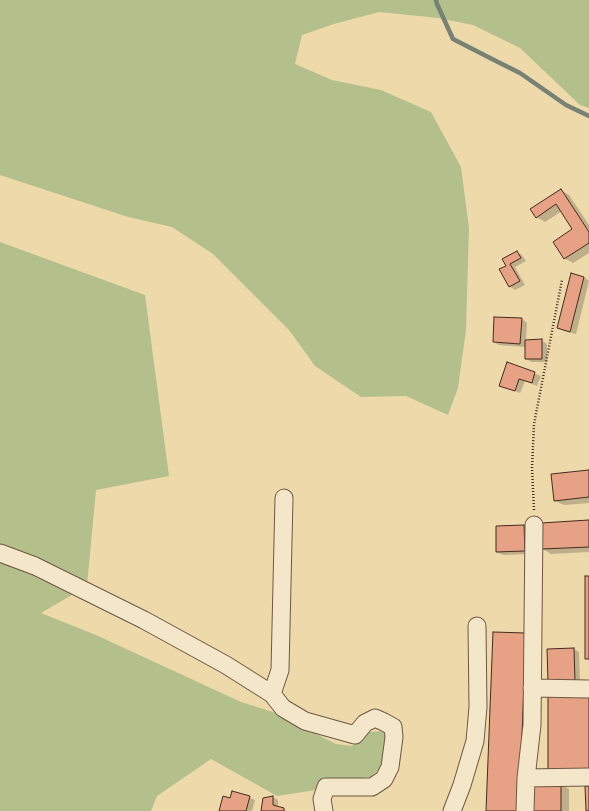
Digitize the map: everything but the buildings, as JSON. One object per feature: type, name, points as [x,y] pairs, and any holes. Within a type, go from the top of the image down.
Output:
[{"type":"street","points":[[272,694],[280,670],[284,498]]},
{"type":"street","points":[[525,811],[526,778],[532,725],[534,525]]},
{"type":"street","points":[[0,553],[35,566],[144,620],[226,665],[272,694],[283,708],[305,721],[355,735],[365,723],[375,718],[393,727],[394,737],[390,767],[384,779],[372,787],[326,788],[322,799],[324,811]]},
{"type":"street","points":[[452,811],[462,785],[475,741],[478,706],[477,626]]},
{"type":"street","points":[[532,688],[589,688]]},
{"type":"street","points":[[526,778],[589,776]]},
{"type":"path","points":[[534,525],[532,468],[534,424],[562,280]]},
{"type":"green space","points":[[0,0],[589,0],[589,108],[580,105],[520,48],[473,25],[438,18],[379,12],[334,24],[302,35],[295,64],[332,80],[381,90],[431,112],[461,167],[469,228],[466,330],[458,388],[448,415],[406,396],[361,397],[315,366],[289,330],[213,254],[172,227],[128,217],[0,175]]},
{"type":"green space","points":[[0,242],[145,295],[169,476],[96,490],[87,586],[41,613],[96,635],[241,702],[273,712],[336,744],[352,746],[369,732],[385,731],[389,752],[383,766],[370,777],[327,781],[316,790],[277,796],[211,759],[157,796],[151,811],[0,811]]},
{"type":"waterway","points":[[436,0],[453,39],[520,73],[566,105],[589,116]]}]
